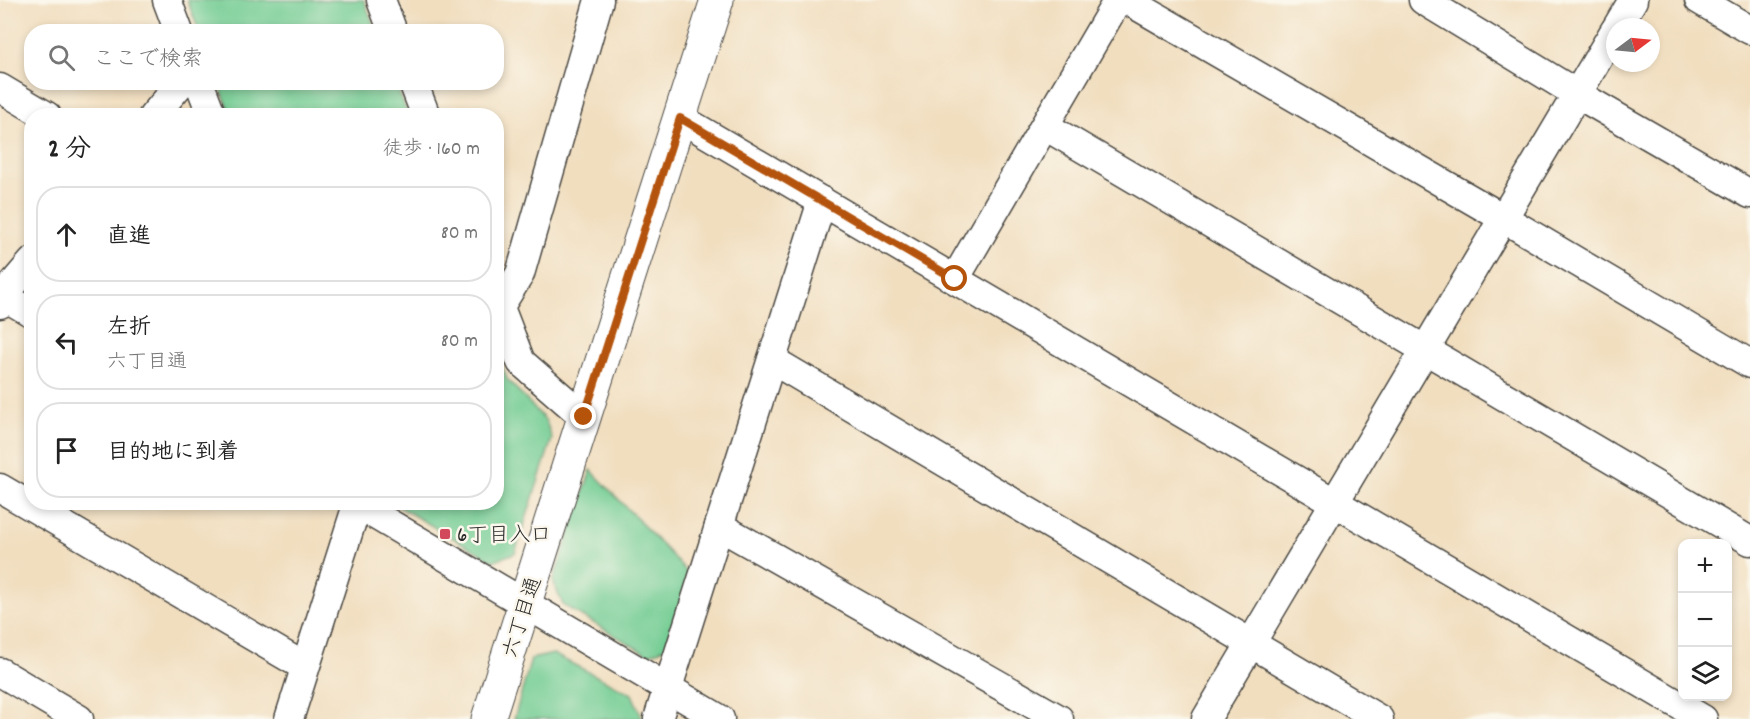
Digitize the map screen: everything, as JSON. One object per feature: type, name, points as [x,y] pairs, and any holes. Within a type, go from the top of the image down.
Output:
[{"type":"street","points":[[167,0],[176,24]]},
{"type":"street","points":[[381,0],[390,24]]},
{"type":"street","points":[[504,294],[520,274],[597,0]]},
{"type":"street","name":"六丁目通","points":[[488,719],[717,0]]},
{"type":"street","points":[[955,279],[1118,0]]},
{"type":"street","points":[[1127,0],[1750,364]]},
{"type":"street","points":[[1423,0],[1577,94],[1750,194]]},
{"type":"street","points":[[1622,18],[1633,0]]},
{"type":"street","points":[[1699,0],[1750,30]]},
{"type":"street","points":[[1206,719],[1606,46]]},
{"type":"street","points":[[0,88],[34,108]]},
{"type":"street","points":[[160,108],[175,90]]},
{"type":"street","points":[[202,90],[209,108]]},
{"type":"street","points":[[416,90],[423,108]]},
{"type":"street","points":[[680,118],[1703,719]]},
{"type":"street","points":[[1045,126],[1750,542]]},
{"type":"street","points":[[658,719],[822,201]]},
{"type":"street","points":[[24,271],[1,298],[24,309]]},
{"type":"street","points":[[504,318],[521,362],[584,417]]},
{"type":"street","points":[[772,360],[1379,719]]},
{"type":"street","points":[[0,488],[24,502]]},
{"type":"street","points":[[37,510],[305,667]]},
{"type":"street","points":[[289,719],[353,510]]},
{"type":"street","points":[[365,510],[720,719]]},
{"type":"street","points":[[719,526],[1059,719]]},
{"type":"street","points":[[0,672],[79,719]]},
{"type":"green space","points":[[187,0],[364,0],[373,24],[196,24]]},
{"type":"green space","points":[[222,90],[398,90],[405,108],[228,108]]},
{"type":"green space","points":[[504,371],[507,379],[546,421],[552,439],[515,553],[493,561],[404,510],[504,510]]},
{"type":"green space","points":[[591,470],[691,576],[667,647],[648,655],[563,605],[553,581]]},
{"type":"green space","points":[[553,654],[632,694],[641,715],[640,719],[514,719],[531,659]]},
{"type":"place","name":"6丁目入口","points":[[445,534]]},
{"type":"route","points":[[584,417],[680,118],[955,279]]}]
